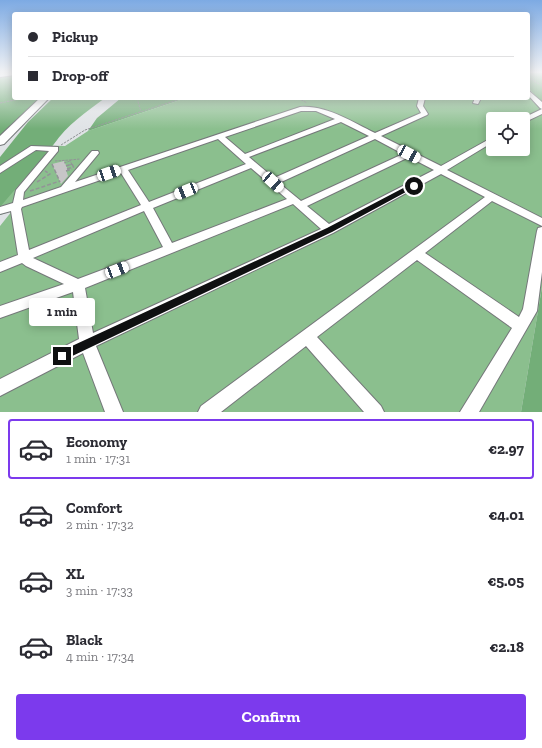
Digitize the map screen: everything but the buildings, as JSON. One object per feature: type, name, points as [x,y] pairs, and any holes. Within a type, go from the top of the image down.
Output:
[{"type":"main road","points":[[0,142],[43,100]]},
{"type":"street","points":[[530,94],[542,107]]},
{"type":"street","points":[[273,182],[425,114],[420,110],[419,105],[421,100]]},
{"type":"street","points":[[19,197],[61,184],[81,183],[300,109],[318,109],[341,119],[491,197],[541,226],[530,311],[469,412]]},
{"type":"street","points":[[530,117],[542,111]]},
{"type":"street","points":[[243,156],[341,119]]},
{"type":"street","points":[[219,136],[329,230]]},
{"type":"street","points":[[0,388],[88,343],[329,230],[442,171],[486,143]]},
{"type":"street","points":[[0,170],[34,148],[55,148],[48,162],[19,197],[0,211]]},
{"type":"street","points":[[61,184],[76,174],[94,153]]},
{"type":"street","points":[[0,312],[78,285],[170,249],[297,203],[409,154]]},
{"type":"street","points":[[0,267],[253,164]]},
{"type":"street","points":[[123,169],[147,207],[170,249]]},
{"type":"street","points":[[76,174],[81,183]]},
{"type":"street","points":[[19,197],[16,209],[24,257],[30,263],[78,285]]},
{"type":"street","points":[[207,412],[491,197]]},
{"type":"street","points":[[416,253],[521,326]]},
{"type":"street","points":[[78,285],[88,343],[114,412]]},
{"type":"street","points":[[307,336],[375,412]]},
{"type":"path","points":[[0,103],[15,100]]},
{"type":"path","points":[[138,100],[141,112]]},
{"type":"path","points":[[61,145],[85,130],[177,100]]},
{"type":"path","points":[[70,161],[76,174]]},
{"type":"path","points":[[48,162],[70,161]]},
{"type":"path","points":[[64,163],[70,161]]},
{"type":"path","points":[[19,197],[61,184],[56,172],[48,162]]},
{"type":"path","points":[[66,166],[72,164]]},
{"type":"path","points":[[50,174],[56,172]]},
{"type":"green space","points":[[0,91],[12,91],[12,100],[39,100],[0,137]]},
{"type":"green space","points":[[530,91],[531,91],[542,104],[542,287],[521,412],[0,412],[0,226],[12,211],[0,215],[0,173],[29,145],[65,146],[88,131],[180,100],[530,100]]},
{"type":"green space","points":[[531,91],[542,91],[542,104]]},
{"type":"green space","points":[[51,100],[102,100],[77,119],[59,137],[0,207],[0,157],[28,122]]},
{"type":"green space","points":[[119,100],[180,100],[88,131],[97,118]]},
{"type":"green space","points":[[542,287],[542,412],[521,412]]},
{"type":"route","points":[[62,356],[329,230],[414,186]]}]
